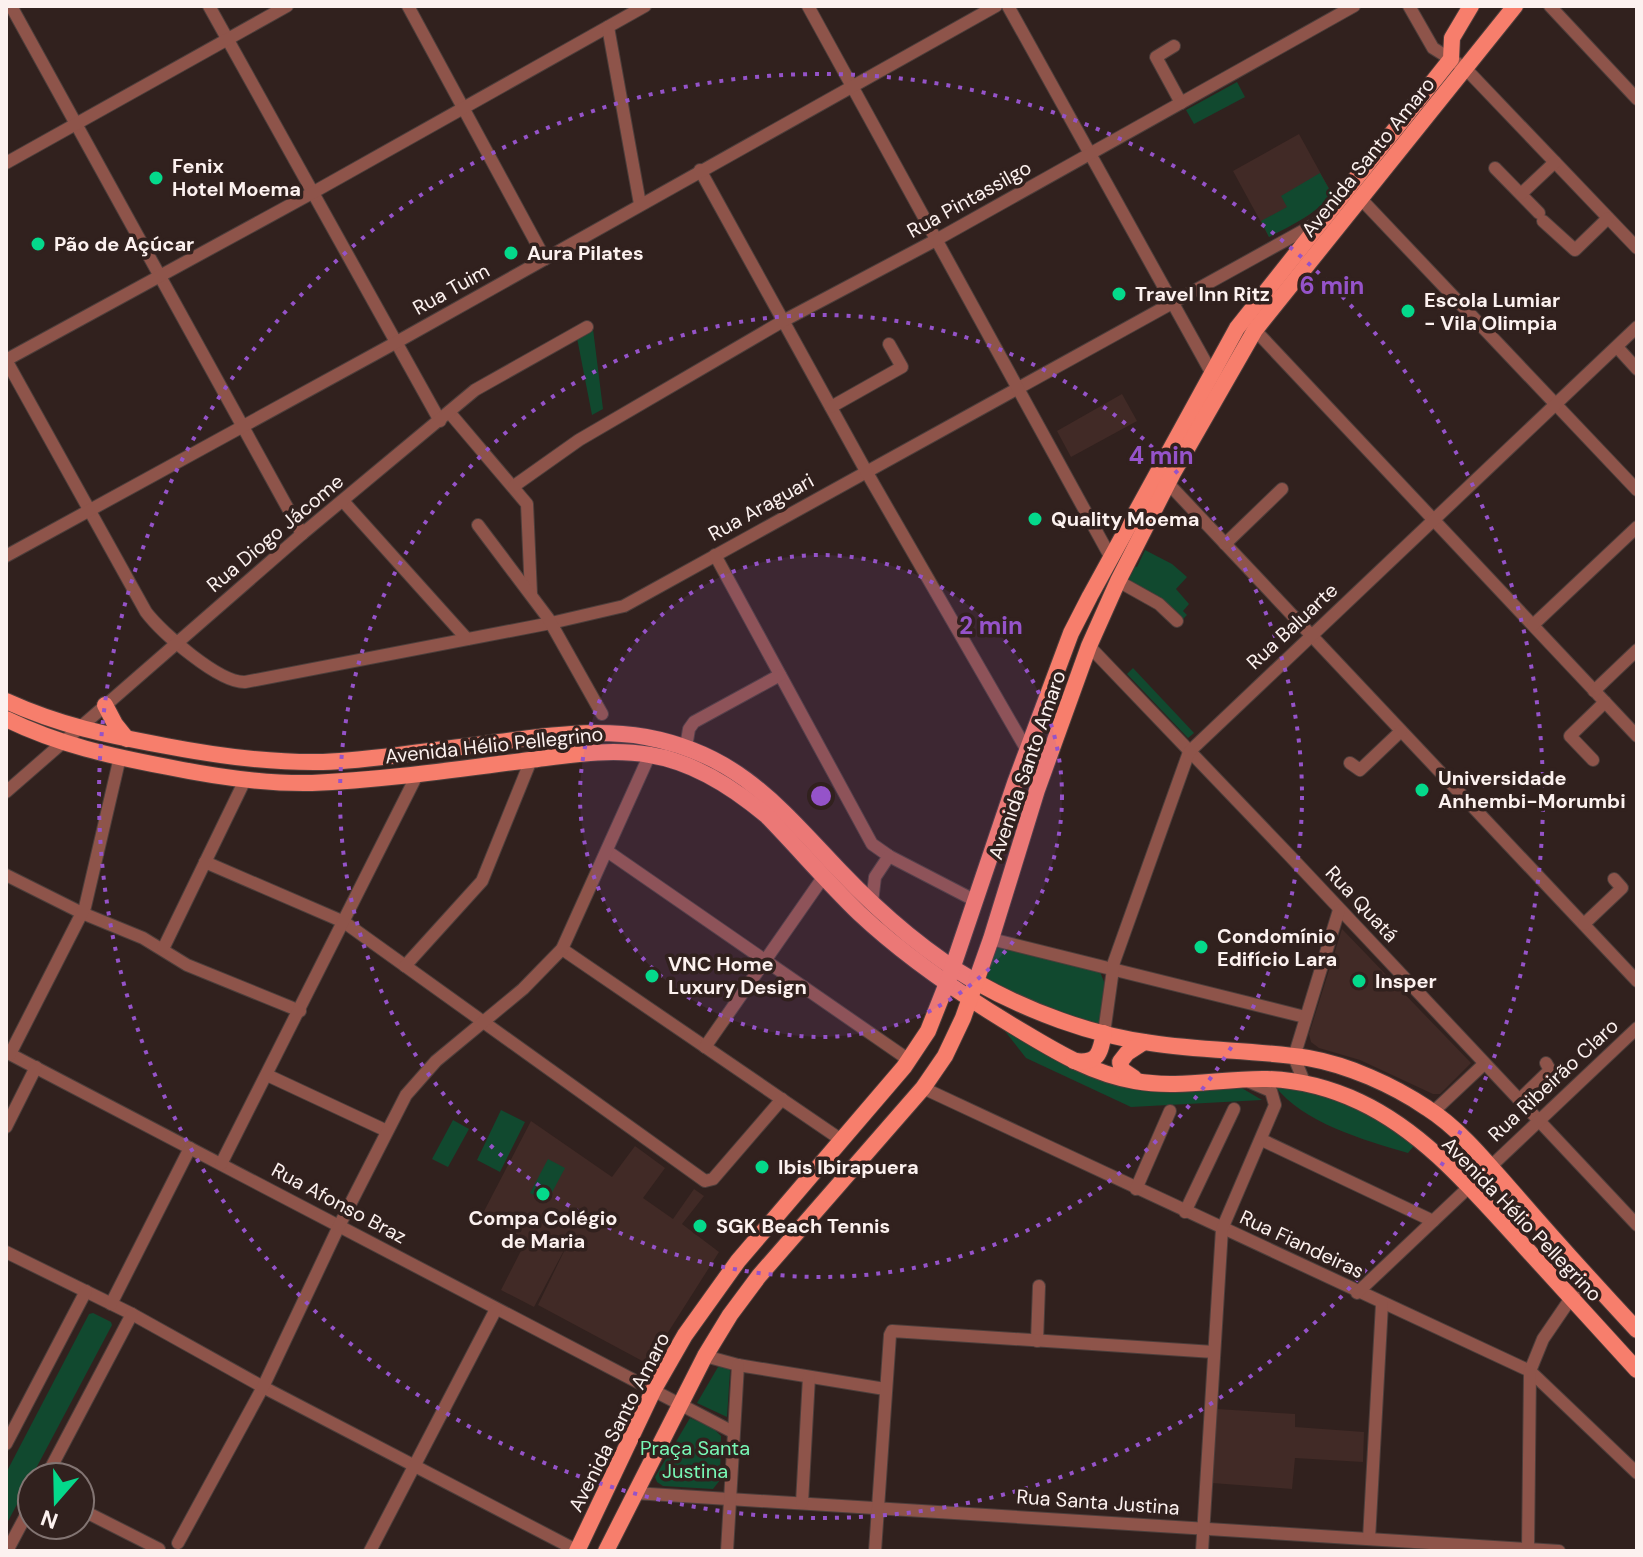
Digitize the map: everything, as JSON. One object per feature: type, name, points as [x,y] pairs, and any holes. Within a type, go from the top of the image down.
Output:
[{"type":"main road","name":"Avenida Santo Amaro","points":[[1458,64],[1452,38],[1471,6]]},
{"type":"main road","name":"Avenida Santo Amaro","points":[[1218,375],[1458,64],[1515,6]]},
{"type":"main road","name":"Avenida Santo Amaro","points":[[577,1551],[654,1389],[685,1335],[738,1261],[909,1060],[928,1031],[948,984],[974,900],[1071,633],[1111,558],[1162,478],[1218,375],[1241,322],[1326,217],[1354,196]]},
{"type":"main road","name":"Avenida Santo Amaro","points":[[606,1551],[705,1356],[730,1315],[759,1276],[923,1088],[945,1056],[991,939],[1049,757],[1089,646],[1162,478]]},
{"type":"main road","name":"Avenida Hélio Pellegrino","points":[[6,701],[79,729],[218,755],[287,762],[329,762],[581,733],[629,735],[686,747],[710,757],[758,788],[785,810],[896,925],[975,981],[1030,1007],[1104,1033],[1144,1042],[1312,1059],[1358,1073],[1433,1112],[1490,1166],[1637,1330]]},
{"type":"main road","points":[[105,705],[127,739]]},
{"type":"main road","name":"Avenida Hélio Pellegrino","points":[[6,719],[61,743],[245,780],[313,783],[596,752],[650,754],[713,778],[735,790],[767,816],[886,937],[948,984],[1069,1059],[1103,1073],[1145,1082],[1172,1084],[1270,1079],[1305,1084],[1361,1103],[1405,1128],[1469,1186],[1637,1370]]},
{"type":"main road","points":[[1069,1059],[1085,1063],[1094,1060],[1104,1033]]},
{"type":"main road","points":[[1144,1042],[1127,1053],[1120,1062],[1125,1072],[1145,1082]]},
{"type":"street","points":[[11,6],[302,534]]},
{"type":"street","points":[[209,6],[395,343],[444,416],[514,486],[529,509],[531,594]]},
{"type":"street","points":[[6,163],[287,6]]},
{"type":"street","points":[[408,6],[545,259]]},
{"type":"street","points":[[6,360],[645,6]]},
{"type":"street","points":[[808,6],[1111,558]]},
{"type":"street","name":"Rua Tuim","points":[[6,556],[395,343],[996,6]]},
{"type":"street","points":[[1008,6],[1172,303],[1218,375]]},
{"type":"street","name":"Rua Pintassilgo","points":[[514,486],[604,425],[783,321],[936,240],[1354,6]]},
{"type":"street","points":[[1409,6],[1433,48],[1458,64],[1637,248]]},
{"type":"street","points":[[1550,6],[1637,99]]},
{"type":"street","points":[[608,27],[640,204]]},
{"type":"street","points":[[1174,46],[1156,57],[1181,103]]},
{"type":"street","points":[[1521,194],[1555,162]]},
{"type":"street","points":[[1495,168],[1575,250],[1608,218]]},
{"type":"street","points":[[700,170],[866,471],[1028,752],[1049,757]]},
{"type":"street","points":[[1354,196],[1637,490]]},
{"type":"street","name":"Rua Araguari","points":[[6,360],[146,612],[177,643],[225,678],[240,682],[551,623],[624,606],[1326,217]]},
{"type":"street","name":"Rua Diogo Jácome","points":[[6,792],[302,534],[475,390],[587,327]]},
{"type":"street","name":"Rua Baluarte","points":[[1104,1033],[1113,969],[1189,752],[1637,327]]},
{"type":"street","points":[[1255,330],[1637,736]]},
{"type":"street","points":[[831,407],[902,367],[889,344]]},
{"type":"street","points":[[1617,347],[1637,369]]},
{"type":"street","points":[[1162,478],[1637,981]]},
{"type":"street","points":[[1225,544],[1282,489]]},
{"type":"street","points":[[343,501],[467,639]]},
{"type":"street","points":[[478,525],[551,623],[602,714]]},
{"type":"street","points":[[1533,625],[1637,527]]},
{"type":"street","points":[[715,555],[876,848],[974,900]]},
{"type":"street","points":[[1118,581],[1159,604],[1177,621]]},
{"type":"street","name":"Rua Quatá","points":[[1089,646],[1637,1225]]},
{"type":"street","points":[[1594,691],[1637,650]]},
{"type":"street","points":[[686,747],[689,729],[694,722],[780,675]]},
{"type":"street","points":[[1593,760],[1570,736],[1605,702]]},
{"type":"street","points":[[1350,763],[1360,770],[1401,731]]},
{"type":"street","points":[[96,1517],[158,1550],[167,1542],[182,1547],[406,1095],[422,1076],[523,989],[562,949],[650,754]]},
{"type":"street","points":[[8,1053],[82,913],[120,757]]},
{"type":"street","points":[[405,966],[482,881],[531,760]]},
{"type":"street","points":[[221,1164],[418,773]]},
{"type":"street","points":[[163,949],[245,780]]},
{"type":"street","points":[[607,851],[909,1060]]},
{"type":"street","points":[[872,902],[875,877],[889,856]]},
{"type":"street","points":[[205,862],[344,922],[705,1181],[713,1179],[782,1099]]},
{"type":"street","points":[[6,875],[82,913],[143,938],[194,968],[300,1011]]},
{"type":"street","points":[[705,1047],[824,876]]},
{"type":"street","points":[[1584,924],[1622,888],[1614,879]]},
{"type":"street","points":[[1305,1084],[1294,1057],[1339,910]]},
{"type":"street","points":[[991,939],[1305,1017]]},
{"type":"street","points":[[562,949],[840,1139]]},
{"type":"street","name":"Rua Ribeirão Claro","points":[[1357,1293],[1637,1028]]},
{"type":"street","name":"Rua Afonso Braz","points":[[8,1053],[733,1432]]},
{"type":"street","points":[[1519,1100],[1550,1070],[1546,1063]]},
{"type":"street","points":[[1433,1112],[1484,1064]]},
{"type":"street","points":[[6,1127],[36,1067]]},
{"type":"street","points":[[267,1075],[387,1131]]},
{"type":"street","points":[[1202,1551],[1222,1229],[1273,1113],[1275,1098],[1271,1091],[1243,1080]]},
{"type":"street","name":"Rua Fiandeiras","points":[[923,1088],[1357,1293],[1530,1371],[1636,1469]]},
{"type":"street","points":[[1185,1212],[1234,1109]]},
{"type":"street","points":[[1136,1189],[1170,1111]]},
{"type":"street","points":[[1262,1140],[1433,1221]]},
{"type":"street","points":[[111,1304],[190,1148]]},
{"type":"street","points":[[6,1252],[132,1314],[263,1387],[577,1551]]},
{"type":"street","points":[[1528,1550],[1530,1371],[1543,1339],[1586,1276]]},
{"type":"street","points":[[1037,1341],[1039,1286]]},
{"type":"street","points":[[6,1444],[86,1291]]},
{"type":"street","points":[[1369,1539],[1382,1304]]},
{"type":"street","points":[[370,1551],[496,1309]]},
{"type":"street","points":[[54,1461],[132,1314]]},
{"type":"street","points":[[875,1551],[885,1389],[892,1331],[1214,1352]]},
{"type":"street","points":[[705,1356],[738,1365],[885,1389]]},
{"type":"street","points":[[727,1551],[738,1365]]},
{"type":"street","points":[[802,1503],[809,1377]]},
{"type":"street","name":"Rua Santa Justina","points":[[634,1493],[1369,1539],[1413,1546],[1559,1551]]},
{"type":"street","points":[[1320,1536],[1320,1551]]},
{"type":"shaded area","points":[[1299,134],[1332,194],[1309,215],[1269,237],[1233,171]]},
{"type":"shaded area","points":[[1122,394],[1137,421],[1071,457],[1057,431]]},
{"type":"shaded area","name":"Insper","points":[[1342,929],[1471,1063],[1440,1094],[1433,1094],[1360,1060],[1319,1048],[1311,1042],[1309,1034]]},
{"type":"shaded area","points":[[531,1121],[612,1177],[635,1146],[665,1168],[643,1198],[673,1219],[694,1189],[704,1196],[682,1224],[719,1252],[648,1364],[538,1305],[570,1239],[534,1307],[501,1290],[527,1239],[481,1217]]},
{"type":"shaded area","points":[[1217,1409],[1295,1414],[1295,1427],[1364,1432],[1363,1462],[1295,1458],[1292,1489],[1212,1483]]},
{"type":"green space","points":[[1237,82],[1245,97],[1194,124],[1186,110]]},
{"type":"green space","points":[[1320,173],[1332,194],[1311,213],[1269,237],[1261,221],[1287,207],[1281,196]]},
{"type":"green space","points":[[593,329],[603,409],[592,415],[577,338]]},
{"type":"green space","points":[[1145,550],[1172,564],[1187,577],[1176,589],[1189,604],[1183,611],[1187,615],[1183,619],[1160,599],[1124,581],[1132,566],[1137,567]]},
{"type":"green space","points":[[1133,668],[1194,733],[1188,738],[1127,674]]},
{"type":"green space","points":[[1004,942],[1100,972],[1105,984],[1101,1026],[1041,1006],[984,978],[993,946]]},
{"type":"green space","points":[[1004,1030],[1075,1069],[1240,1087],[1262,1100],[1131,1107],[1026,1058]]},
{"type":"green space","points":[[1275,1086],[1292,1087],[1363,1108],[1417,1142],[1408,1153],[1354,1136],[1301,1110]]},
{"type":"green space","points":[[501,1110],[525,1122],[500,1172],[477,1160]]},
{"type":"green space","points":[[453,1120],[469,1129],[448,1167],[432,1159]]},
{"type":"green space","points":[[548,1159],[565,1168],[547,1202],[530,1193]]},
{"type":"green space","points":[[93,1313],[112,1325],[40,1461],[16,1461],[16,1506],[6,1525],[6,1473],[89,1314]]},
{"type":"green space","points":[[718,1367],[729,1367],[730,1371],[727,1417],[697,1403]]},
{"type":"green space","name":"Praça Santa Justina","points":[[690,1418],[713,1428],[721,1436],[720,1480],[713,1489],[663,1486],[655,1477]]},
{"type":"place","name":"Fenix Hotel Moema","points":[[156,178]]},
{"type":"place","name":"Pão de Açúcar","points":[[38,244]]},
{"type":"place","name":"Aura Pilates","points":[[511,253]]},
{"type":"place","name":"Travel Inn Ritz","points":[[1119,294]]},
{"type":"place","name":"Escola Lumiar - Vila Olimpia","points":[[1408,311]]},
{"type":"place","name":"Quality Moema","points":[[1035,519]]},
{"type":"place","name":"Universidade Anhembi-Morumbi","points":[[1422,790]]},
{"type":"place","name":"Condomínio Edifício Lara","points":[[1201,947]]},
{"type":"place","name":"VNC Home Luxury Design","points":[[652,976]]},
{"type":"place","name":"Insper","points":[[1359,981]]},
{"type":"place","name":"Ibis Ibirapuera","points":[[762,1167]]},
{"type":"place","name":"Compa Colégio de Maria","points":[[543,1194]]},
{"type":"place","name":"SGK Beach Tennis","points":[[700,1226]]}]
